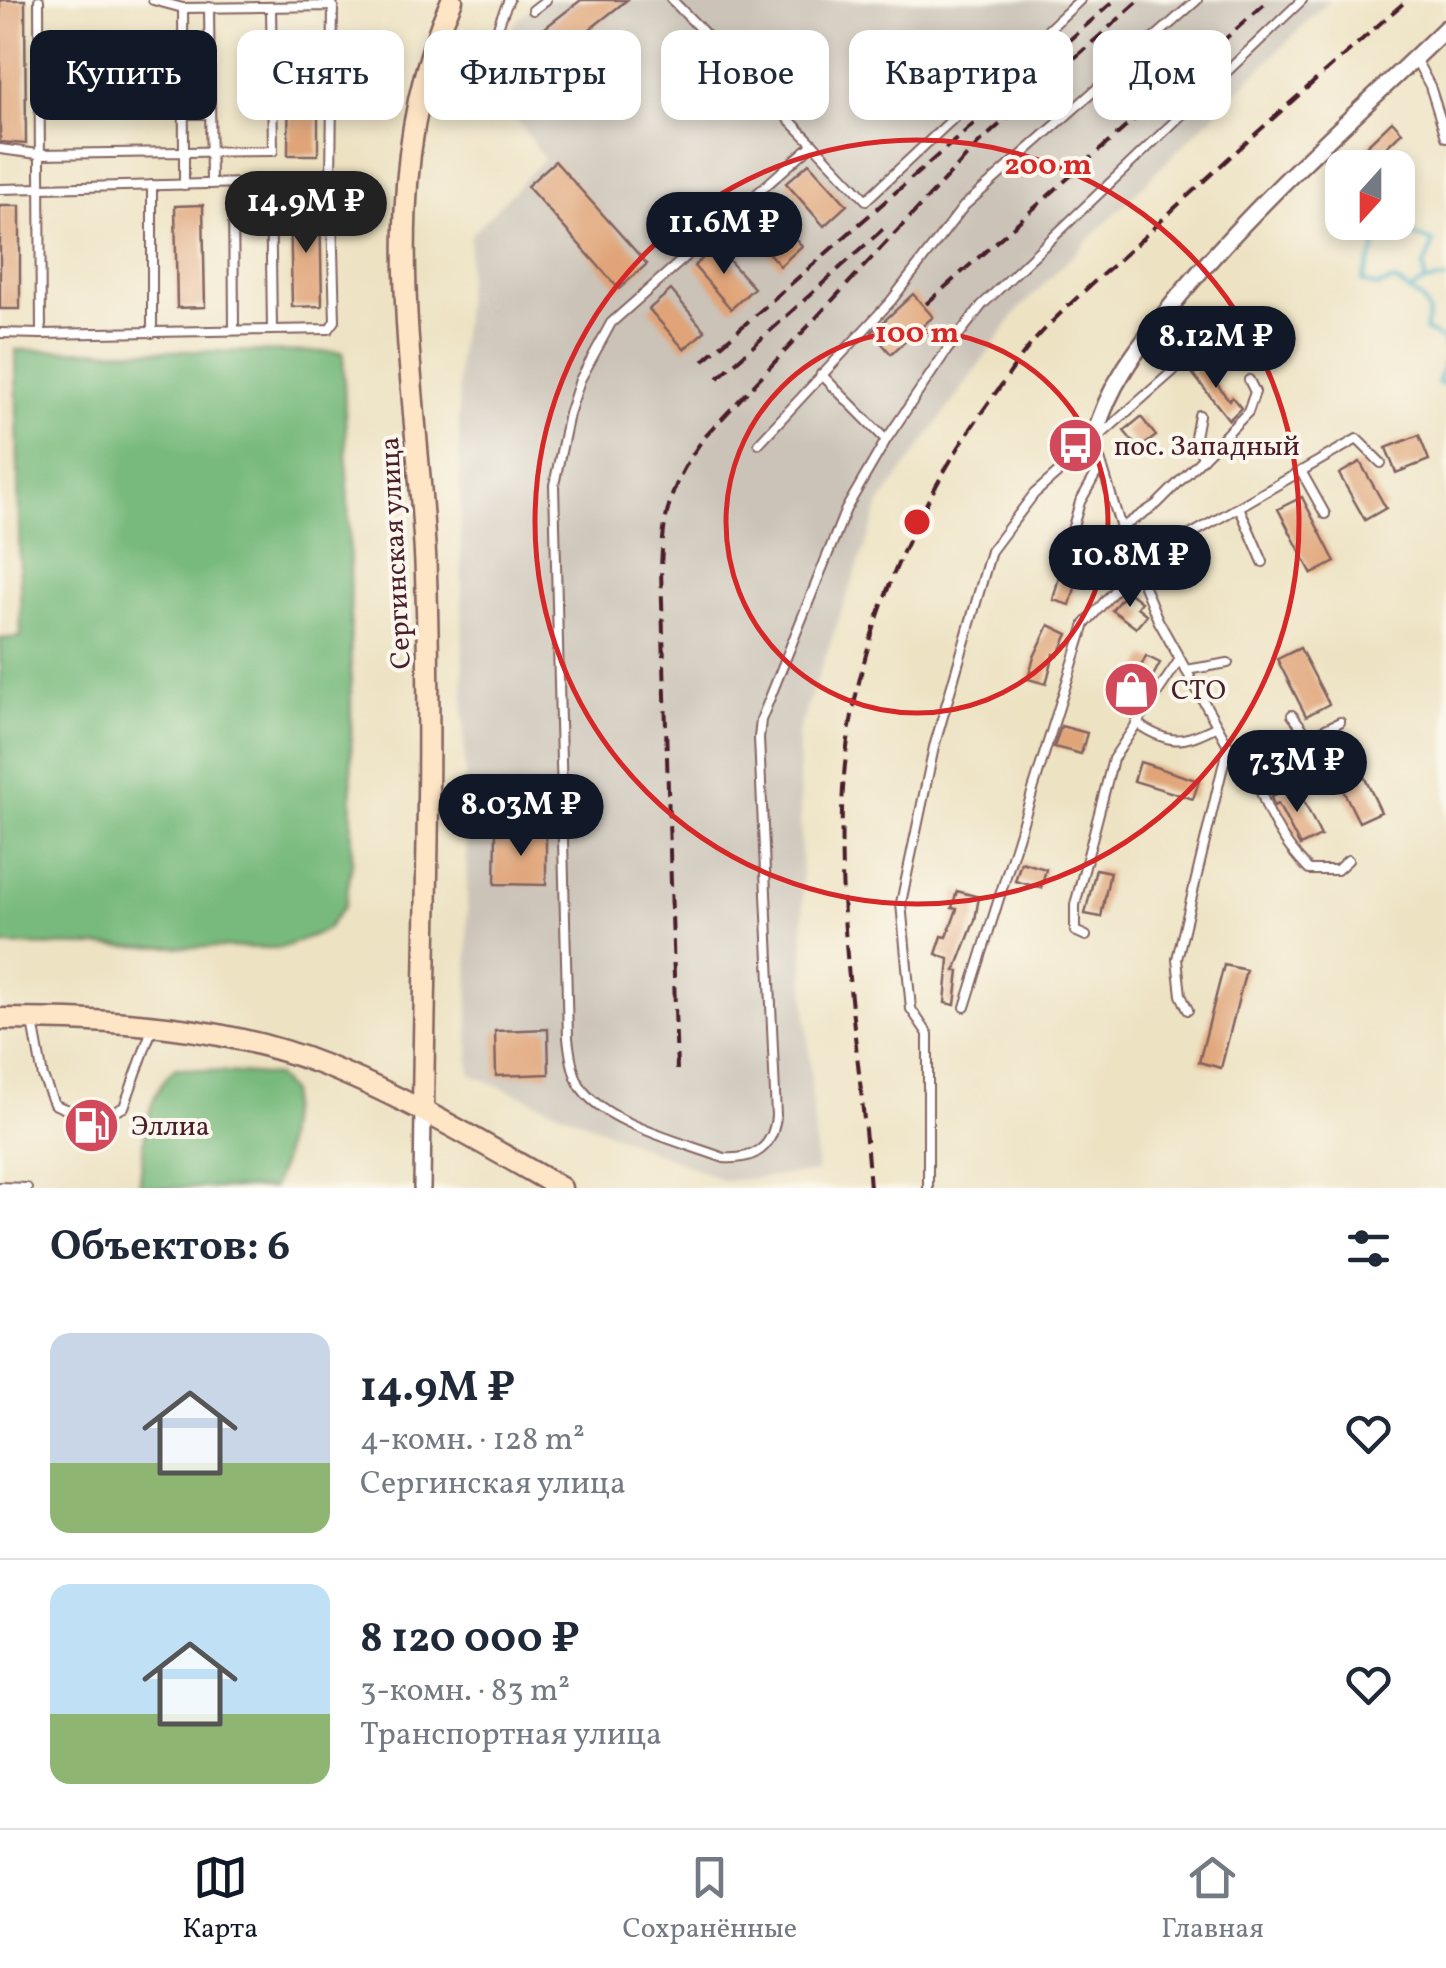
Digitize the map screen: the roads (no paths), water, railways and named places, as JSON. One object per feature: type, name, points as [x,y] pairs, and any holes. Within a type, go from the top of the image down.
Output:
[{"type":"main road","name":"Сергинская улица","points":[[423,1111],[427,648],[404,210],[410,147],[422,88],[452,0]]},
{"type":"main road","points":[[0,1019],[153,1025],[278,1050],[321,1064],[423,1111],[561,1188]]},
{"type":"street","points":[[1094,439],[1105,402],[1133,353],[1230,234],[1446,28]]},
{"type":"street","points":[[422,1188],[423,1111]]},
{"type":"lane","points":[[38,0],[38,30]]},
{"type":"lane","points":[[0,334],[333,326],[333,3],[183,8],[153,0]]},
{"type":"lane","points":[[498,30],[510,0]]},
{"type":"lane","points":[[533,10],[546,0]]},
{"type":"lane","points":[[672,0],[866,200],[1080,0]]},
{"type":"lane","points":[[681,8],[690,0]]},
{"type":"lane","points":[[759,442],[891,301],[964,206],[1197,0]]},
{"type":"lane","points":[[812,144],[611,323],[580,380],[554,485],[568,1038],[572,1064],[580,1085],[609,1112],[724,1158],[751,1157],[770,1140],[774,1129],[761,720],[846,509],[886,440],[982,304],[1302,0]]},
{"type":"lane","points":[[208,7],[208,30]]},
{"type":"lane","points":[[0,150],[38,154],[272,151],[271,7]]},
{"type":"lane","points":[[183,8],[183,30]]},
{"type":"lane","points":[[1415,58],[1430,86],[1446,137]]},
{"type":"lane","points":[[38,120],[41,334]]},
{"type":"lane","points":[[183,120],[184,185]]},
{"type":"lane","points":[[209,120],[211,184]]},
{"type":"lane","points":[[0,188],[331,182]]},
{"type":"lane","points":[[233,184],[234,330]]},
{"type":"lane","points":[[270,184],[272,330]]},
{"type":"lane","points":[[152,185],[152,332]]},
{"type":"lane","points":[[928,1188],[928,1034],[911,1008],[901,903],[934,747],[991,552],[1034,494],[1207,341]]},
{"type":"lane","points":[[822,374],[886,440]]},
{"type":"lane","points":[[1121,528],[1157,504],[1248,412],[1255,392],[1249,380]]},
{"type":"lane","points":[[1105,402],[1131,408]]},
{"type":"lane","points":[[1200,415],[1195,437],[1203,458]]},
{"type":"lane","points":[[1094,439],[1125,541],[1158,620],[1228,745],[1176,960],[1181,995],[1188,1010]]},
{"type":"lane","points":[[964,1007],[1085,624],[1136,566],[1357,440],[1381,463]]},
{"type":"lane","points":[[1064,555],[1080,502],[1101,466]]},
{"type":"lane","points":[[1301,472],[1325,514]]},
{"type":"lane","points":[[1240,507],[1263,562]]},
{"type":"lane","points":[[1072,534],[1082,541],[1125,541]]},
{"type":"lane","points":[[1086,936],[1075,931],[1075,905],[1113,759],[1180,659]]},
{"type":"lane","points":[[1186,670],[1228,662]]},
{"type":"lane","points":[[1292,716],[1309,737]]},
{"type":"lane","points":[[1224,758],[1254,764],[1340,722]]},
{"type":"lane","points":[[1136,723],[1161,740],[1191,740],[1217,726]]},
{"type":"lane","points":[[1254,764],[1271,820],[1289,849],[1309,870],[1337,870],[1348,860]]},
{"type":"lane","points":[[32,1019],[43,1077],[54,1104],[68,1111],[83,1112],[114,1113],[124,1107],[153,1025]]},
{"type":"lane","points":[[0,1187],[27,1188]]},
{"type":"waterway","points":[[1415,236],[1434,242],[1424,266],[1425,282]]},
{"type":"waterway","points":[[1365,240],[1376,247],[1362,281],[1376,287],[1395,281],[1423,301],[1429,314],[1425,330],[1443,340],[1446,354]]},
{"type":"waterway","points":[[1409,292],[1425,282],[1446,279]]},
{"type":"waterway","points":[[1446,355],[1438,383],[1446,384]]},
{"type":"railway","points":[[703,361],[1115,0]]},
{"type":"railway","points":[[677,1070],[661,570],[666,516],[676,486],[703,439],[980,142],[1140,0]]},
{"type":"railway","points":[[926,304],[1269,0]]},
{"type":"railway","points":[[870,1188],[843,905],[842,811],[855,698],[869,643],[910,537],[965,438],[1033,342],[1208,177],[1407,0]]},
{"type":"railway","points":[[718,378],[883,229]]},
{"type":"place","name":"пос. Западный","points":[[1075,445]]},
{"type":"place","name":"СТО","points":[[1132,689]]},
{"type":"place","name":"Эллиа","points":[[92,1125]]}]
